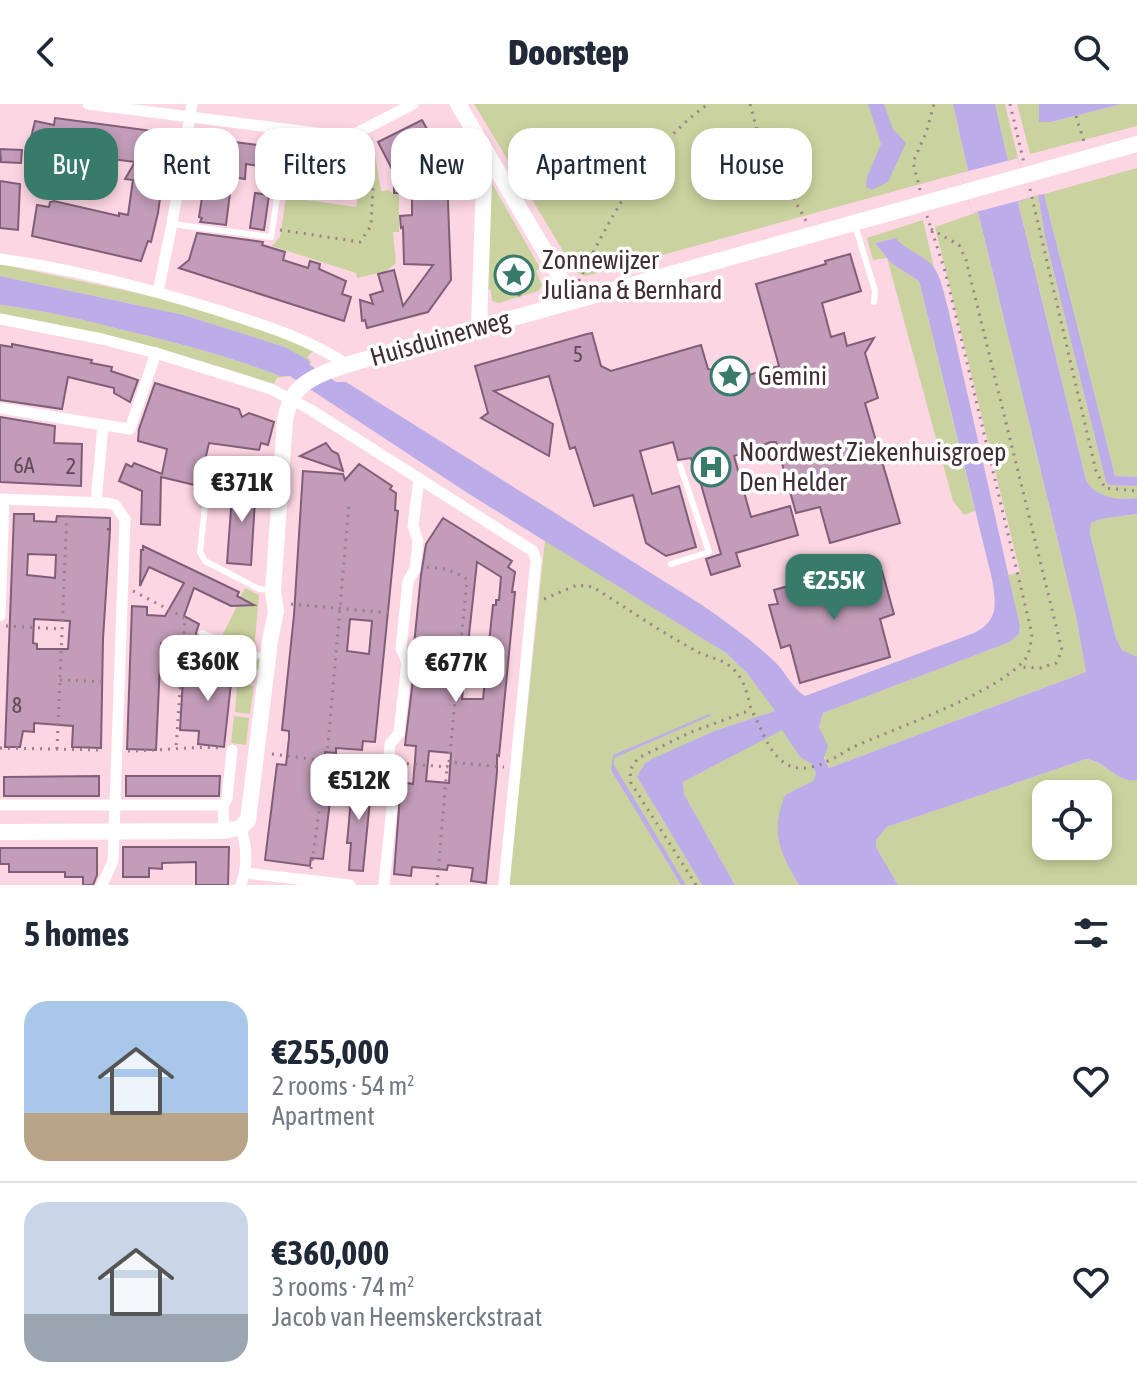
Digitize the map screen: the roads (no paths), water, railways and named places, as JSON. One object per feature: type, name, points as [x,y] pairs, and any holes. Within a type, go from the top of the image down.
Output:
[{"type":"street","points":[[88,104],[191,110],[349,137],[413,104]]},
{"type":"street","points":[[458,104],[472,128]]},
{"type":"street","points":[[158,292],[191,110]]},
{"type":"street","name":"Huisduinerweg","points":[[296,394],[340,368],[573,298],[854,224],[925,209],[966,192],[1027,179],[1137,144]]},
{"type":"street","points":[[492,164],[573,298]]},
{"type":"street","points":[[479,326],[483,200]]},
{"type":"street","points":[[0,259],[158,292],[278,329],[321,347],[340,368]]},
{"type":"street","points":[[0,319],[102,339],[296,394],[533,551],[536,560],[504,885]]},
{"type":"street","points":[[0,408],[130,429],[156,353]]},
{"type":"street","points":[[0,832],[232,829],[249,815],[269,648],[266,624],[274,597],[284,432],[296,394]]},
{"type":"street","points":[[96,503],[103,425]]},
{"type":"street","points":[[384,885],[393,797],[386,786],[390,744],[399,733],[407,662],[401,648],[408,581],[415,566],[418,541],[413,526],[419,478]]},
{"type":"street","points":[[0,616],[2,500],[115,505],[125,519],[123,586],[113,861],[102,885]]},
{"type":"street","points":[[223,805],[227,799],[232,750]]},
{"type":"street","points":[[0,805],[223,805]]},
{"type":"street","points":[[223,805],[232,829],[245,838],[246,873],[241,885]]},
{"type":"street","points":[[246,873],[308,883],[350,885]]},
{"type":"lane","points":[[172,224],[271,237],[277,200]]},
{"type":"lane","points":[[854,224],[875,291],[874,302]]},
{"type":"lane","points":[[250,468],[215,463],[208,479],[200,552],[205,561],[274,597]]},
{"type":"lane","points":[[671,564],[709,552],[680,465]]},
{"type":"lane","points":[[202,633],[256,655],[269,648]]},
{"type":"place","name":"Zonnewijzer Juliana & Bernhard","points":[[514,275]]},
{"type":"place","name":"Gemini","points":[[730,376]]},
{"type":"place","name":"Noordwest Ziekenhuisgroep Den Helder","points":[[711,467]]}]
